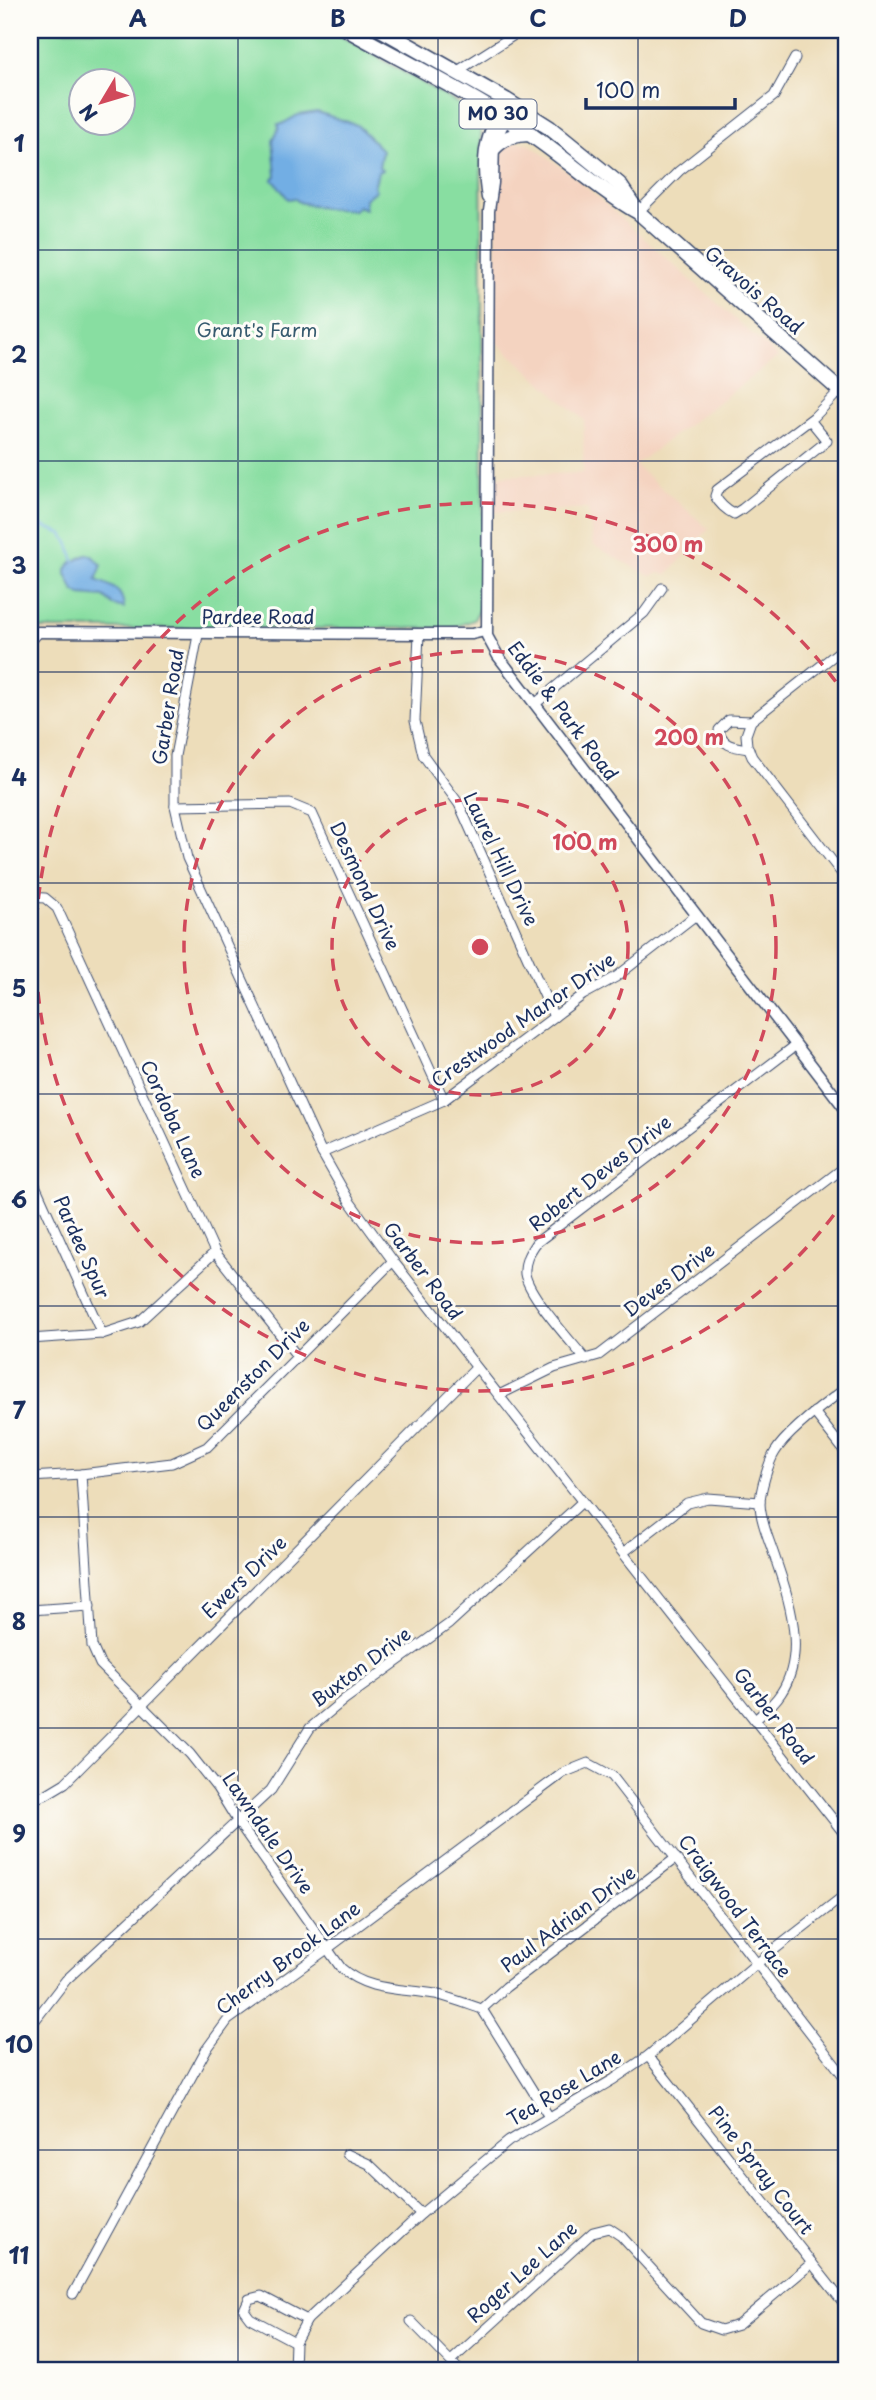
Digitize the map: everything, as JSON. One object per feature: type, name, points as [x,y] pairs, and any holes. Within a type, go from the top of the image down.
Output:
[{"type":"main road","name":"Gravois Road","points":[[348,30],[531,134],[608,195],[638,212],[844,390]]},
{"type":"main road","name":"Gravois Road","points":[[382,30],[510,102],[566,140],[619,184],[638,212]]},
{"type":"main road","points":[[493,149],[505,139],[531,134]]},
{"type":"street","points":[[456,72],[522,30]]},
{"type":"street","points":[[638,212],[679,171],[774,96],[795,58]]},
{"type":"street","name":"Eddie & Park Road","points":[[489,211],[485,185],[486,138],[510,102]]},
{"type":"street","name":"Eddie & Park Road","points":[[502,116],[493,149],[493,183],[489,211],[489,494],[485,631],[490,645],[846,1110]]},
{"type":"street","points":[[810,420],[827,441],[742,509],[734,514],[728,511],[715,496],[717,490],[810,420],[844,390]]},
{"type":"street","points":[[535,704],[644,613],[662,589]]},
{"type":"street","name":"Pardee Road","points":[[34,632],[198,635],[472,634],[485,631]]},
{"type":"street","points":[[30,642],[34,632]]},
{"type":"street","name":"Laurel Hill Drive","points":[[419,634],[415,721],[424,755],[459,804],[554,1017]]},
{"type":"street","name":"Garber Road","points":[[198,635],[175,756],[175,806],[187,858],[321,1153],[350,1202],[475,1368],[845,1833]]},
{"type":"street","points":[[846,646],[751,721],[747,734],[748,749],[846,879]]},
{"type":"street","points":[[748,749],[724,742],[719,730],[729,720],[751,721]]},
{"type":"street","name":"Desmond Drive","points":[[175,806],[290,804],[312,813],[444,1100]]},
{"type":"street","name":"Cordoba Lane","points":[[30,897],[45,898],[57,908],[215,1252],[297,1356]]},
{"type":"street","name":"Crestwood Manor Drive","points":[[321,1153],[444,1100],[583,995],[616,976],[696,915]]},
{"type":"street","name":"Robert Deves Drive","points":[[586,1360],[529,1288],[525,1272],[527,1256],[536,1243],[796,1045]]},
{"type":"street","name":"Deves Drive","points":[[499,1395],[554,1368],[599,1355],[846,1166]]},
{"type":"street","name":"Pardee Spur","points":[[30,1175],[102,1334]]},
{"type":"street","points":[[30,1339],[102,1334],[139,1322],[215,1252]]},
{"type":"street","name":"Queenston Drive","points":[[30,1477],[172,1464],[207,1447],[393,1261]]},
{"type":"street","name":"Ewers Drive","points":[[30,1800],[46,1795],[65,1783],[475,1368]]},
{"type":"street","points":[[755,1720],[782,1692],[792,1667],[796,1644],[787,1598],[765,1528],[760,1502],[775,1450],[814,1412],[846,1388]]},
{"type":"street","points":[[814,1412],[846,1453]]},
{"type":"street","name":"Lawndale Drive","points":[[81,1474],[92,1646],[95,1656],[190,1754],[217,1788],[327,1949],[353,1979],[365,1984],[437,1995],[482,2009]]},
{"type":"street","points":[[624,1552],[687,1503],[708,1498],[760,1502]]},
{"type":"street","name":"Buxton Drive","points":[[30,2023],[36,2019],[65,1980],[271,1790],[310,1728],[345,1699],[449,1624],[582,1502]]},
{"type":"street","points":[[30,1610],[90,1606]]},
{"type":"street","name":"Craigwood Terrace","points":[[588,1763],[612,1776],[846,2080]]},
{"type":"street","name":"Cherry Brook Lane","points":[[73,2294],[206,2050],[228,2020],[563,1773],[588,1763]]},
{"type":"street","name":"Paul Adrian Drive","points":[[482,2009],[506,1987],[676,1858]]},
{"type":"street","name":"Tea Rose Lane","points":[[294,2370],[295,2342],[307,2320],[421,2214],[509,2141],[648,2056],[756,1964],[846,1894]]},
{"type":"street","points":[[482,2009],[549,2117]]},
{"type":"street","name":"Pine Spray Court","points":[[648,2056],[846,2306]]},
{"type":"street","points":[[347,2154],[369,2164],[421,2214]]},
{"type":"street","name":"Roger Lee Lane","points":[[450,2361],[593,2232],[609,2228],[621,2236],[701,2323],[721,2330],[738,2325],[812,2263]]},
{"type":"street","points":[[295,2342],[250,2318],[244,2310],[249,2299],[261,2296],[307,2320]]},
{"type":"street","points":[[411,2321],[459,2370]]},
{"type":"shaded area","points":[[528,143],[577,179],[778,357],[635,465],[709,529],[668,574],[650,576],[593,545],[588,509],[493,512],[495,476],[583,473],[584,420],[495,341],[498,152],[507,144]]},
{"type":"green space","name":"Grant's Farm","points":[[30,30],[330,30],[476,114],[481,128],[482,603],[474,620],[452,628],[30,629]]},
{"type":"water","points":[[317,112],[357,125],[382,150],[379,167],[382,170],[378,172],[374,187],[376,190],[365,199],[365,209],[358,206],[354,210],[323,208],[299,202],[294,198],[288,199],[272,180],[276,176],[273,140],[279,128],[278,124],[298,115]]},
{"type":"water","points":[[91,555],[102,565],[96,580],[119,592],[124,608],[113,605],[104,597],[81,595],[74,591],[66,569],[72,562]]},
{"type":"waterway","points":[[30,521],[63,534],[74,561]]}]
